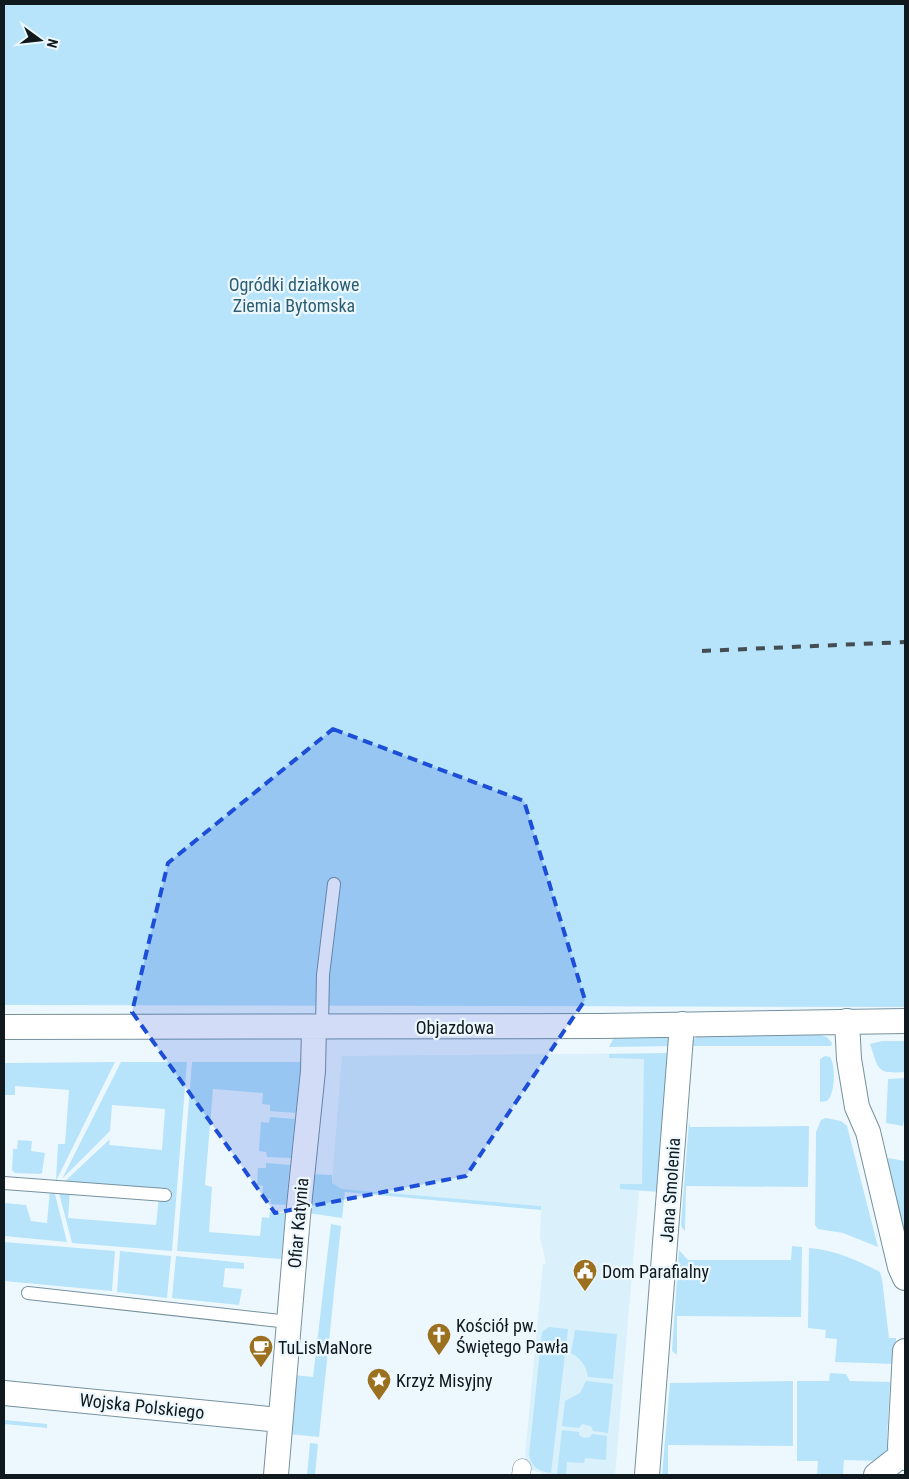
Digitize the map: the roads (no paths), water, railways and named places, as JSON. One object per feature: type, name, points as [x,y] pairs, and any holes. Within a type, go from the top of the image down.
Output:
[{"type":"street","points":[[847,1021],[849,1059],[857,1107],[868,1132],[900,1267],[905,1278]]},
{"type":"street","name":"Objazdowa","points":[[4,1027],[528,1027],[905,1021]]},
{"type":"street","name":"Jana Smolenia","points":[[646,1475],[682,1024]]},
{"type":"street","name":"Ofiar Katynia","points":[[276,1475],[318,1026]]},
{"type":"street","points":[[876,1475],[904,1456],[900,1447],[905,1351]]},
{"type":"street","name":"Wojska Polskiego","points":[[4,1393],[280,1420]]},
{"type":"lane","points":[[318,1026],[334,884]]},
{"type":"lane","points":[[4,1183],[166,1195]]},
{"type":"lane","points":[[28,1293],[289,1322]]},
{"type":"railway","points":[[702,651],[905,642]]},
{"type":"place","name":"Dom Parafialny","points":[[585,1292]]},
{"type":"place","name":"Kościół pw. Świętego Pawła","points":[[439,1356]]},
{"type":"place","name":"TuLisMaNore","points":[[261,1368]]},
{"type":"place","name":"Krzyż Misyjny","points":[[379,1401]]},
{"type":"park label","name":"Ogródki działkowe Ziemia Bytomska","points":[[294,294]]}]
